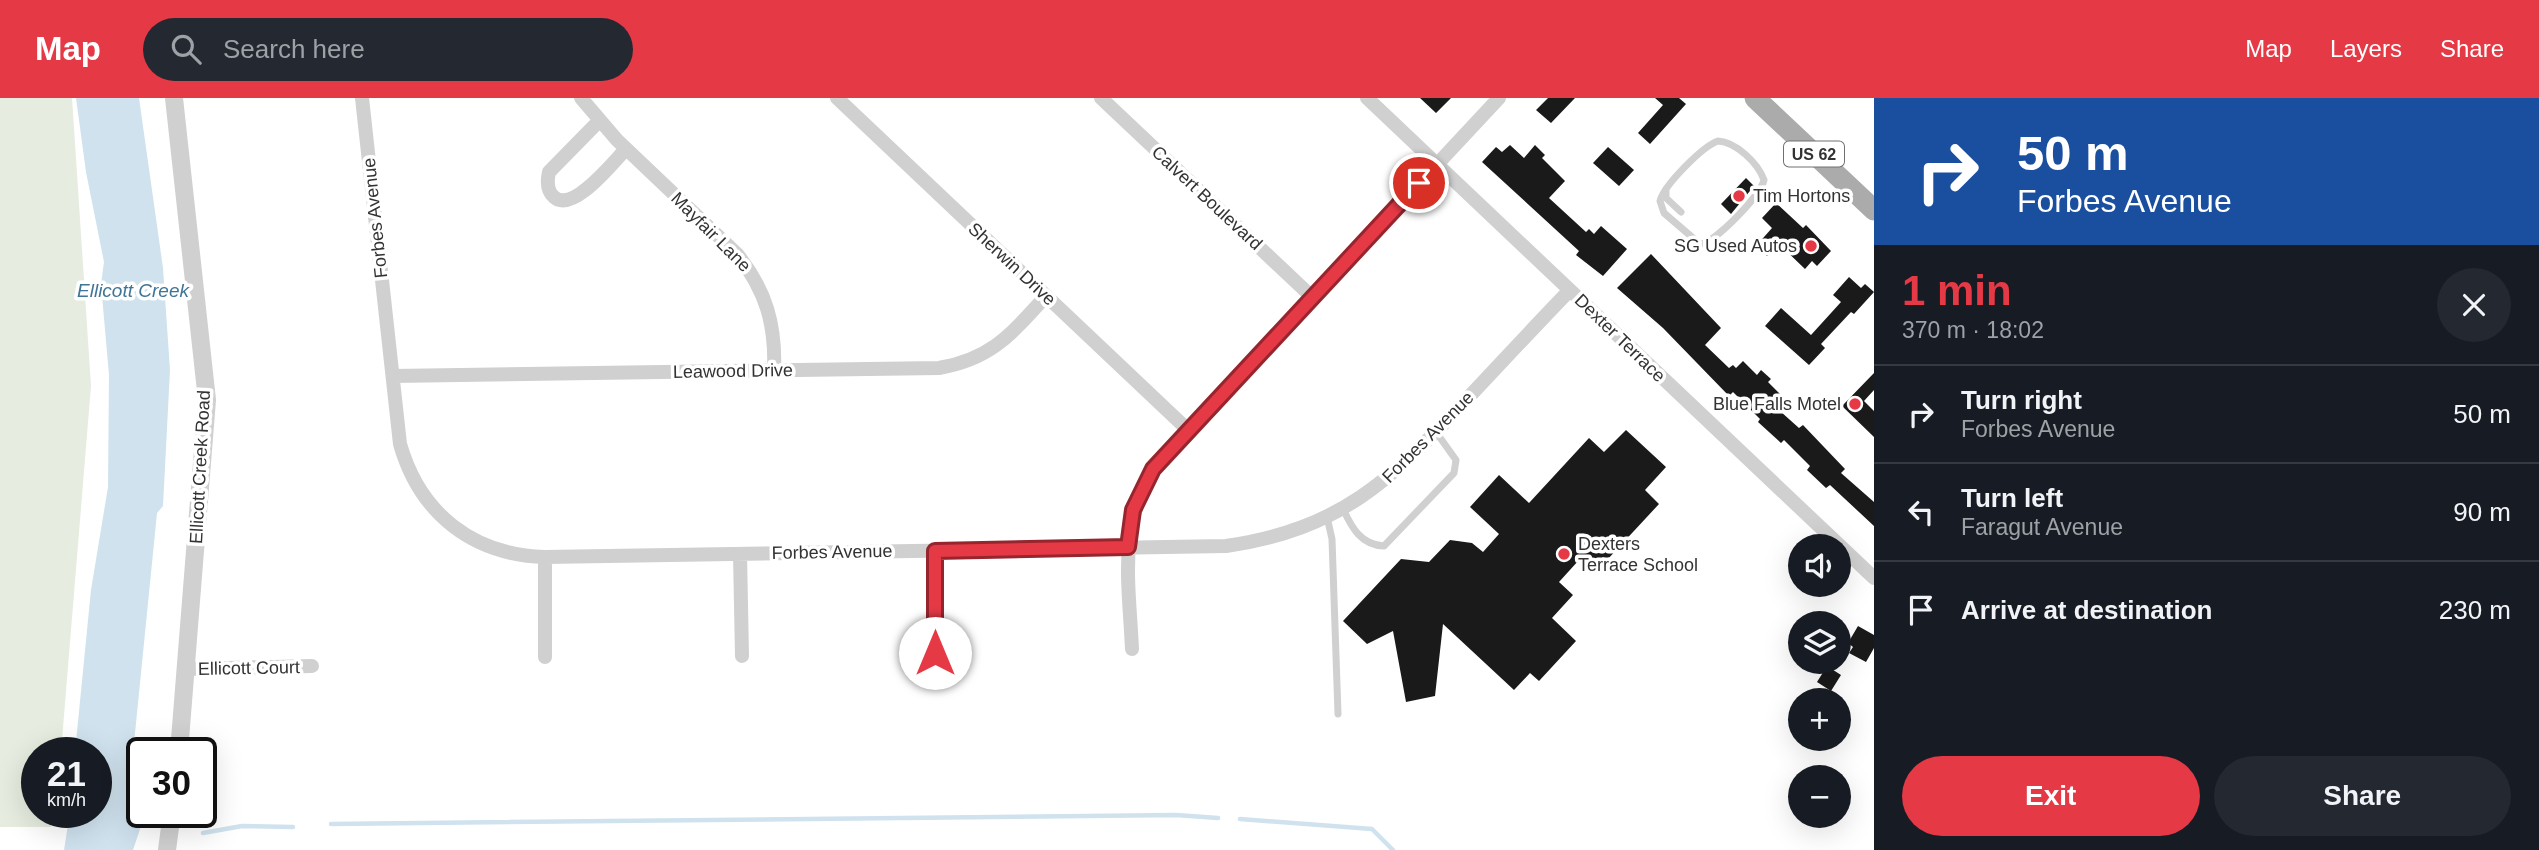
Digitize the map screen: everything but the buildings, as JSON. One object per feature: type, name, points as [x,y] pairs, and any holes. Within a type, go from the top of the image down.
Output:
[{"type":"main road","name":"US 62","points":[[1755,98],[1874,210]]},
{"type":"street","name":"Ellicott Creek Road","points":[[174,98],[208,400],[180,737]]},
{"type":"street","name":"Forbes Avenue","points":[[362,98],[393,376],[406,463],[419,489],[436,513],[467,537],[509,554],[545,557],[1226,546],[1277,537],[1343,509],[1388,480],[1570,290]]},
{"type":"street","name":"Mayfair Lane","points":[[581,98],[626,149],[737,254],[752,272],[764,293],[772,320],[774,371]]},
{"type":"street","name":"Sherwin Drive","points":[[837,98],[1188,430]]},
{"type":"street","name":"Calvert Boulevard","points":[[1101,98],[1312,297]]},
{"type":"street","name":"Dexter Terrace","points":[[1367,98],[1874,578]]},
{"type":"street","points":[[1132,649],[1129,527],[1140,491],[1153,469],[1499,98]]},
{"type":"street","points":[[599,121],[549,172],[549,189],[554,197],[561,201],[579,197],[626,149]]},
{"type":"street","name":"Leawood Drive","points":[[393,376],[939,368],[958,365],[991,351],[1008,337],[1046,296]]},
{"type":"street","points":[[935,551],[935,653]]},
{"type":"street","points":[[740,554],[741,656]]},
{"type":"street","points":[[545,557],[545,657]]},
{"type":"street","name":"Ellicott Court","points":[[186,669],[312,666]]},
{"type":"street","points":[[167,850],[170,828]]},
{"type":"lane","points":[[1666,188],[1660,201],[1664,213],[1693,240],[1705,243],[1758,193],[1764,180],[1761,172],[1733,145],[1718,141],[1705,147],[1666,188],[1666,198],[1681,212]]},
{"type":"lane","points":[[1343,509],[1352,530],[1372,545],[1384,546],[1454,473],[1456,460],[1436,432]]},
{"type":"lane","points":[[1327,517],[1332,539],[1338,714]]},
{"type":"shaded area","points":[[0,98],[72,98],[91,386],[62,737],[21,737],[21,827],[0,827]]},
{"type":"water","name":"Ellicott Creek","points":[[76,98],[139,98],[163,268],[170,370],[163,506],[157,513],[135,737],[126,737],[126,828],[140,828],[133,850],[64,850],[67,828],[112,828],[112,737],[76,737],[91,590],[108,487],[109,375],[101,284],[104,262],[86,172]]},
{"type":"waterway","points":[[331,824],[1176,815],[1218,818]]},
{"type":"waterway","points":[[1240,819],[1372,829],[1393,850]]},
{"type":"waterway","points":[[203,833],[242,826],[293,827]]},
{"type":"place","name":"Tim Hortons","points":[[1739,196]]},
{"type":"place","name":"SG Used Autos","points":[[1811,246]]},
{"type":"place","name":"Blue Falls Motel","points":[[1855,404]]},
{"type":"place","name":"Dexters Terrace School","points":[[1564,554]]},
{"type":"route","points":[[935,653],[935,551],[1128,547],[1129,527],[1140,491],[1167,451],[1419,183]]}]
